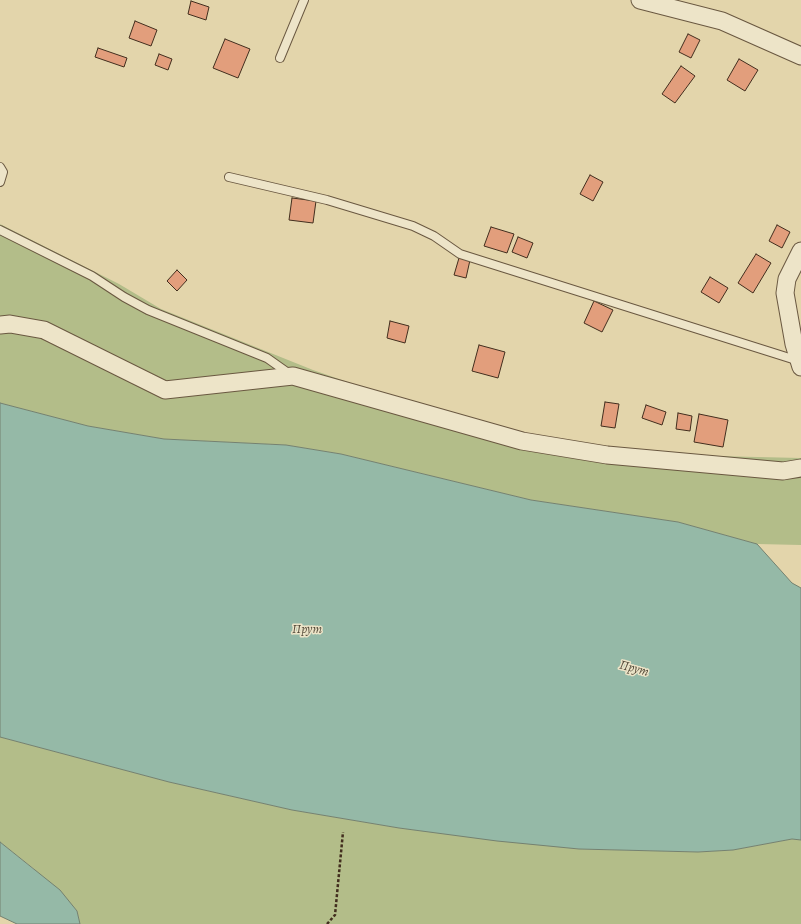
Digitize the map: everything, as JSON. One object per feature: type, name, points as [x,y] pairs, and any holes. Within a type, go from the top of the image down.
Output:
[{"type":"street","points":[[640,0],[722,21],[801,56]]},
{"type":"street","points":[[800,364],[785,293],[787,278],[801,251]]},
{"type":"street","points":[[0,325],[10,324],[44,330],[165,390],[293,376],[522,441],[614,456],[784,471],[801,468]]},
{"type":"lane","points":[[280,58],[304,0]]},
{"type":"lane","points":[[0,168],[3,172],[0,182]]},
{"type":"lane","points":[[229,177],[327,200],[413,226],[434,236],[460,254],[800,364]]},
{"type":"lane","points":[[0,230],[92,276],[124,297],[148,310],[267,358],[293,376]]},
{"type":"path","points":[[327,924],[335,915],[343,832]]},
{"type":"green space","points":[[0,224],[119,284],[161,309],[313,370],[457,420],[538,440],[671,455],[801,458],[801,545],[757,544],[678,522],[531,500],[341,454],[286,445],[164,439],[88,426],[0,403]]},
{"type":"green space","points":[[0,737],[169,782],[292,810],[399,828],[579,849],[698,852],[733,850],[792,839],[801,840],[801,924],[80,924],[77,911],[33,868],[0,842]]},
{"type":"water","name":"Прут","points":[[0,403],[88,426],[164,439],[286,445],[341,454],[531,500],[678,522],[757,544],[792,583],[801,588],[801,840],[792,839],[733,850],[698,852],[579,849],[497,841],[399,828],[292,810],[169,782],[0,737]]},
{"type":"water","points":[[0,842],[60,890],[77,911],[80,924],[17,924],[0,916]]},
{"type":"building","points":[[191,1],[209,7],[206,20],[188,14]]},
{"type":"building","points":[[135,21],[157,30],[151,46],[129,38]]},
{"type":"building","points":[[688,34],[700,40],[691,58],[679,52]]},
{"type":"building","points":[[225,39],[250,49],[238,78],[213,68]]},
{"type":"building","points":[[98,48],[127,58],[124,67],[95,57]]},
{"type":"building","points":[[159,54],[172,59],[168,70],[155,65]]},
{"type":"building","points":[[739,59],[758,70],[745,91],[727,80]]},
{"type":"building","points":[[681,66],[695,76],[675,103],[662,94]]},
{"type":"building","points":[[590,175],[603,182],[593,201],[580,194]]},
{"type":"building","points":[[292,198],[316,201],[313,223],[289,220]]},
{"type":"building","points":[[777,225],[790,232],[782,248],[769,241]]},
{"type":"building","points":[[491,227],[514,234],[507,253],[484,246]]},
{"type":"building","points":[[518,237],[533,243],[527,258],[512,252]]},
{"type":"building","points":[[756,254],[771,263],[753,293],[738,283]]},
{"type":"building","points":[[459,258],[470,260],[466,278],[454,275]]},
{"type":"building","points":[[177,270],[187,280],[177,291],[167,281]]},
{"type":"building","points":[[710,277],[728,288],[719,303],[701,292]]},
{"type":"building","points":[[594,301],[613,310],[602,332],[584,323]]},
{"type":"building","points":[[390,321],[409,326],[405,343],[387,338]]},
{"type":"building","points":[[479,345],[505,352],[498,378],[472,371]]},
{"type":"building","points":[[605,402],[619,404],[615,428],[601,426]]},
{"type":"building","points":[[646,405],[666,412],[662,425],[642,418]]},
{"type":"building","points":[[678,413],[692,416],[690,431],[676,429]]},
{"type":"building","points":[[699,414],[728,420],[723,447],[694,442]]}]
